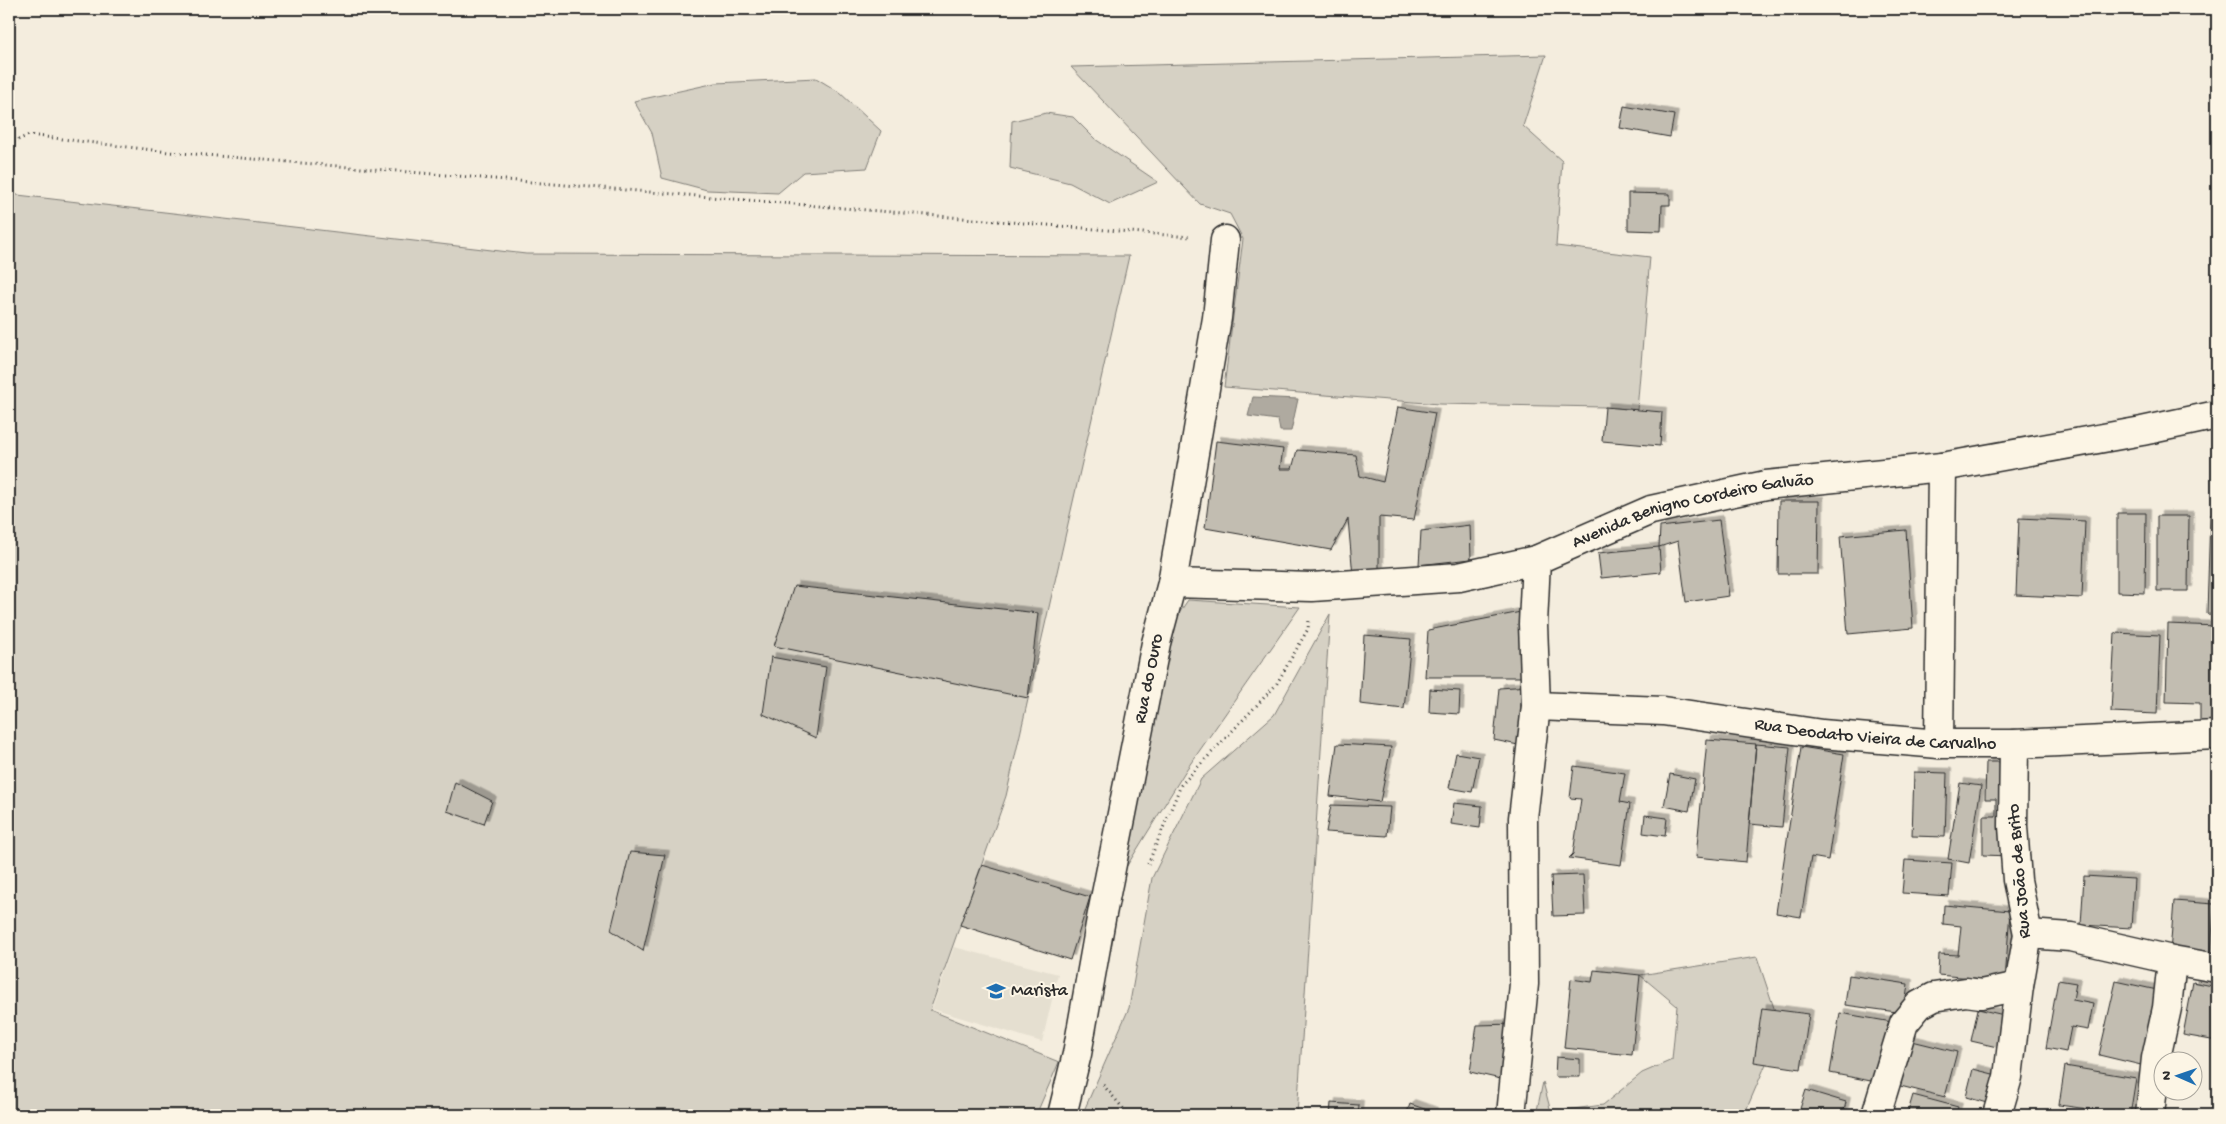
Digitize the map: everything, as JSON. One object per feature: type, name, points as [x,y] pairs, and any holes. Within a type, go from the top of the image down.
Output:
[{"type":"street","name":"Rua do Ouro","points":[[1062,1115],[1077,1054],[1101,919],[1156,642],[1172,583],[1217,318],[1225,240]]},
{"type":"street","name":"Avenida Benigno Cordeiro Galvão","points":[[1172,583],[1312,587],[1460,577],[1536,560],[1651,510],[1766,485],[1942,467],[2142,431],[2217,415]]},
{"type":"street","points":[[1939,744],[1942,467]]},
{"type":"street","points":[[1511,1115],[1524,984],[1523,818],[1536,706],[1533,624],[1536,560]]},
{"type":"street","name":"Rua Deodato Vieira de Carvalho","points":[[1536,706],[1663,711],[1822,734],[1939,744],[2014,744],[2217,735]]},
{"type":"street","name":"Rua João de Brito","points":[[1998,1115],[2008,1076],[2019,986],[2028,934],[2017,880],[2013,835],[2014,744]]},
{"type":"street","points":[[2028,934],[2071,937],[2172,960],[2217,968]]},
{"type":"street","points":[[2150,1115],[2156,1058],[2166,1008],[2172,960]]},
{"type":"street","points":[[1876,1115],[1904,1023],[1919,1006],[1934,997],[1966,992],[1981,994],[2019,986]]},
{"type":"path","points":[[9,144],[29,135],[169,152],[1225,240]]},
{"type":"path","points":[[1145,872],[1181,785],[1276,685],[1308,629],[1312,587]]},
{"type":"shaded area","points":[[1546,55],[1523,126],[1562,161],[1556,246],[1650,257],[1637,410],[1605,407],[1439,404],[1224,387],[1243,239],[1230,214],[1200,204],[1071,67]]},
{"type":"shaded area","points":[[816,78],[839,92],[881,131],[867,168],[803,172],[778,193],[707,190],[662,178],[652,133],[634,101],[716,83]]},
{"type":"shaded area","points":[[1046,113],[1073,117],[1095,139],[1158,182],[1110,204],[1070,183],[1010,168],[1012,121]]},
{"type":"shaded area","points":[[9,194],[526,254],[1129,256],[1006,796],[930,1010],[1059,1062],[1036,1115],[9,1115]]},
{"type":"shaded area","points":[[1253,397],[1298,399],[1291,431],[1280,431],[1278,420],[1248,416]]},
{"type":"shaded area","points":[[1188,600],[1300,607],[1186,770],[1112,890],[1167,631]]},
{"type":"shaded area","points":[[1330,614],[1297,1115],[1082,1115],[1129,1008],[1152,878],[1201,779],[1274,715]]},
{"type":"shaded area","name":"Marista","points":[[954,947],[1058,974],[1042,1042],[932,1009]]},
{"type":"shaded area","points":[[1757,957],[1781,1029],[1744,1115],[1536,1115],[1543,1082],[1551,1112],[1603,1105],[1642,1073],[1672,1060],[1677,1006],[1640,975]]},
{"type":"building","points":[[1624,106],[1674,115],[1670,137],[1620,128]]},
{"type":"building","points":[[1628,193],[1670,194],[1670,205],[1662,205],[1661,231],[1628,230]]},
{"type":"building","points":[[1398,407],[1435,413],[1414,520],[1379,517],[1379,571],[1353,576],[1348,519],[1331,550],[1205,528],[1216,441],[1283,449],[1280,469],[1292,469],[1297,450],[1356,455],[1360,476],[1383,482]]},
{"type":"building","points":[[1605,407],[1662,412],[1660,446],[1602,441]]},
{"type":"building","points":[[1779,501],[1819,501],[1818,574],[1778,574]]},
{"type":"building","points":[[2117,513],[2146,513],[2145,593],[2117,592]]},
{"type":"building","points":[[2210,515],[2217,515],[2217,615],[2207,614]]},
{"type":"building","points":[[2157,516],[2189,516],[2188,591],[2157,591]]},
{"type":"building","points":[[2019,518],[2085,521],[2082,598],[2016,595]]},
{"type":"building","points":[[1719,520],[1729,596],[1686,602],[1678,541],[1659,547],[1660,527]]},
{"type":"building","points":[[1470,525],[1471,559],[1419,565],[1421,531]]},
{"type":"building","points":[[1906,530],[1913,628],[1848,634],[1840,536]]},
{"type":"building","points":[[1659,547],[1661,572],[1601,578],[1598,553]]},
{"type":"building","points":[[794,586],[1038,613],[1028,698],[774,646]]},
{"type":"building","points":[[1526,611],[1529,677],[1425,677],[1428,630]]},
{"type":"building","points":[[2168,624],[2217,626],[2217,723],[2200,722],[2200,703],[2166,702]]},
{"type":"building","points":[[2115,633],[2160,635],[2157,714],[2111,712]]},
{"type":"building","points":[[1364,635],[1411,639],[1404,709],[1360,704]]},
{"type":"building","points":[[771,657],[826,667],[816,738],[763,714]]},
{"type":"building","points":[[1529,686],[1523,746],[1494,740],[1499,688]]},
{"type":"building","points":[[1430,689],[1460,691],[1459,714],[1429,712]]},
{"type":"building","points":[[1707,740],[1756,744],[1746,862],[1696,857]]},
{"type":"building","points":[[1337,744],[1391,747],[1380,802],[1330,796]]},
{"type":"building","points":[[1756,744],[1790,747],[1782,827],[1749,824]]},
{"type":"building","points":[[1801,747],[1844,754],[1828,860],[1811,857],[1801,917],[1776,913]]},
{"type":"building","points":[[1456,753],[1479,757],[1472,792],[1449,788]]},
{"type":"building","points":[[1986,762],[2012,762],[2010,856],[1983,855],[1983,816],[1996,816],[1996,799],[1985,799]]},
{"type":"building","points":[[1574,766],[1625,773],[1620,802],[1630,804],[1621,865],[1569,858],[1573,854],[1581,799],[1570,798]]},
{"type":"building","points":[[1914,772],[1947,773],[1945,837],[1912,836]]},
{"type":"building","points":[[1670,774],[1695,779],[1689,811],[1664,806]]},
{"type":"building","points":[[455,782],[492,801],[484,824],[447,811]]},
{"type":"building","points":[[1960,783],[1981,786],[1969,863],[1948,859]]},
{"type":"building","points":[[1454,803],[1482,806],[1480,828],[1451,824]]},
{"type":"building","points":[[1331,805],[1390,807],[1387,836],[1326,832]]},
{"type":"building","points":[[1645,815],[1667,818],[1665,836],[1643,833]]},
{"type":"building","points":[[630,852],[665,855],[643,951],[611,930]]},
{"type":"building","points":[[1905,860],[1952,863],[1949,896],[1902,893]]},
{"type":"building","points":[[982,865],[1090,897],[1070,960],[960,925]]},
{"type":"building","points":[[1583,875],[1585,915],[1553,916],[1551,876]]},
{"type":"building","points":[[2084,876],[2134,879],[2131,928],[2081,925]]},
{"type":"building","points":[[2174,901],[2214,904],[2211,956],[2170,953]]},
{"type":"building","points":[[1944,905],[2010,911],[2005,981],[1938,975],[1939,954],[1958,955],[1961,926],[1943,924]]},
{"type":"building","points":[[1594,970],[1640,975],[1632,1055],[1564,1048],[1571,979],[1592,982]]},
{"type":"building","points":[[1849,975],[1908,984],[1904,1013],[1845,1005]]},
{"type":"building","points":[[2058,980],[2076,983],[2073,1000],[2093,1004],[2088,1030],[2071,1027],[2066,1052],[2046,1048]]},
{"type":"building","points":[[2116,981],[2157,990],[2141,1065],[2099,1055]]},
{"type":"building","points":[[2193,982],[2217,987],[2217,1041],[2183,1035]]},
{"type":"building","points":[[1762,1008],[1809,1014],[1801,1069],[1754,1062]]},
{"type":"building","points":[[1978,1009],[2004,1015],[1997,1047],[1971,1041]]},
{"type":"building","points":[[1840,1013],[1892,1022],[1881,1083],[1830,1073]]},
{"type":"building","points":[[1515,1024],[1505,1080],[1470,1072],[1477,1025]]},
{"type":"building","points":[[1904,1039],[1957,1052],[1945,1097],[1892,1084]]},
{"type":"building","points":[[1556,1057],[1580,1059],[1580,1077],[1555,1077]]},
{"type":"building","points":[[2065,1066],[2136,1078],[2130,1115],[2059,1105]]},
{"type":"building","points":[[1973,1069],[2005,1077],[1997,1106],[1966,1097]]},
{"type":"building","points":[[1806,1090],[1846,1102],[1843,1115],[1798,1115]]},
{"type":"building","points":[[1913,1095],[1958,1107],[1956,1115],[1907,1115]]},
{"type":"building","points":[[1331,1103],[1359,1105],[1358,1115],[1330,1115]]},
{"type":"building","points":[[1410,1104],[1433,1112],[1433,1115],[1406,1115]]},
{"type":"place","name":"Marista","points":[[996,991]]}]
